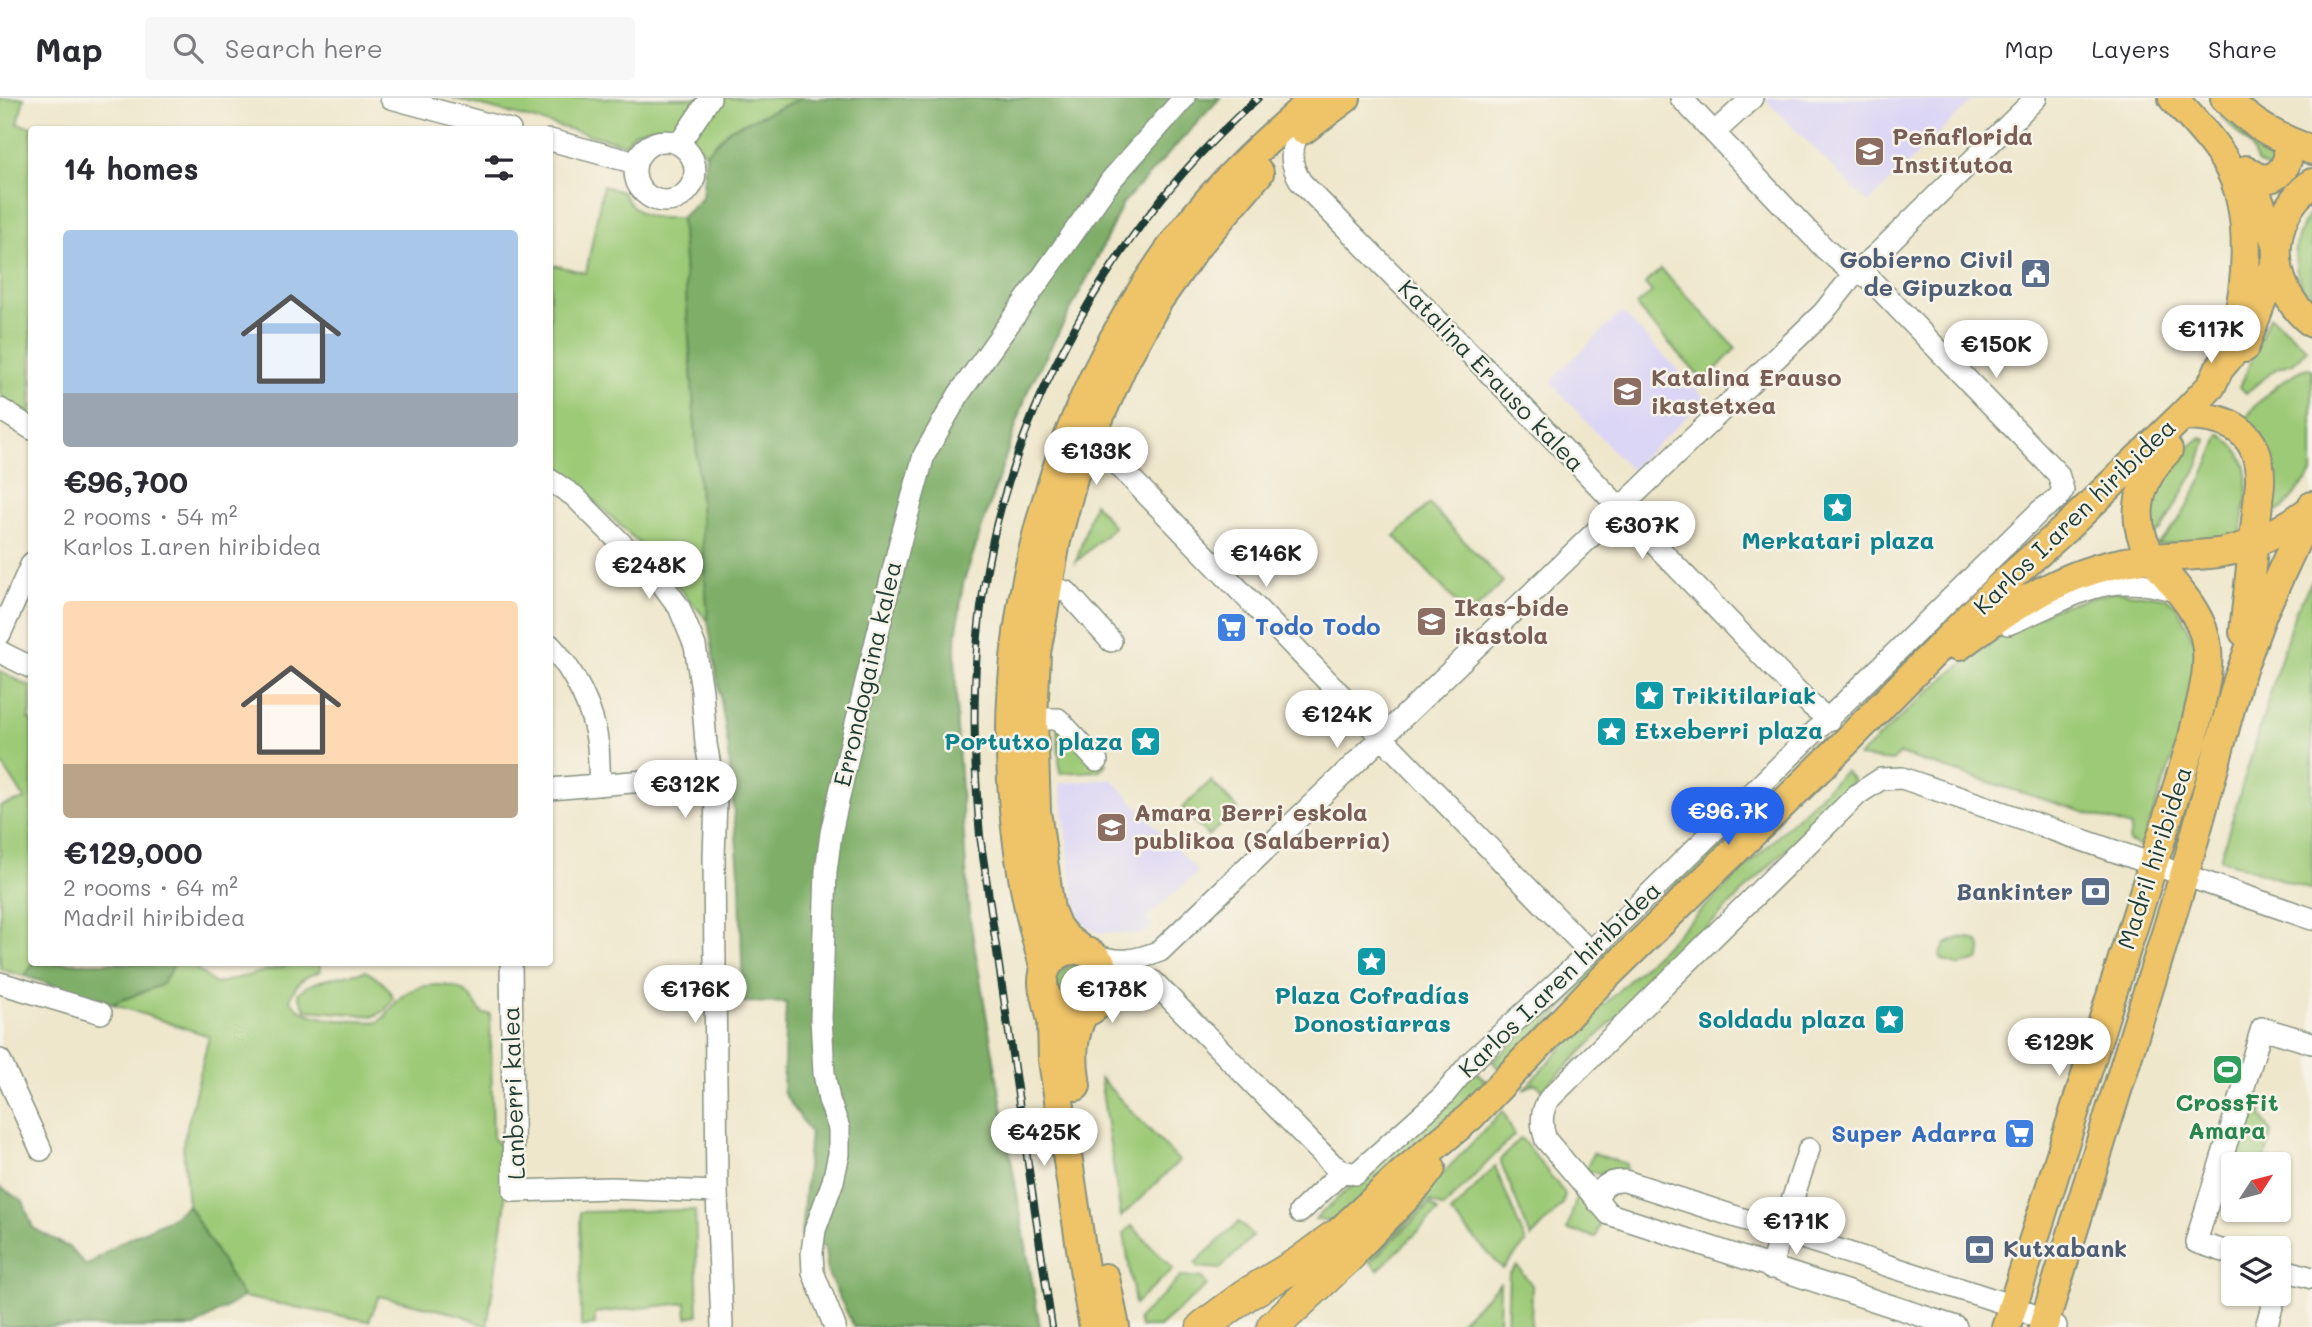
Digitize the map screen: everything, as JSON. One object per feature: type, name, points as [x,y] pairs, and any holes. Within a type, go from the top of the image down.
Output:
[{"type":"highway","points":[[1203,1327],[1246,1295],[1298,1263],[1342,1246]]},
{"type":"highway","points":[[1273,1327],[1342,1246]]},
{"type":"main road","points":[[1094,1327],[1053,1060],[1052,1021],[1024,884],[1014,809],[1011,742],[1017,637],[1031,562],[1053,478],[1076,416],[1106,353],[1146,284],[1182,233],[1219,188],[1261,145],[1315,98]]},
{"type":"main road","points":[[1115,1327],[1107,1291],[1072,1057],[1077,1026],[1083,1014],[1100,1003],[1105,995],[1107,977],[1099,961],[1066,938],[1057,927],[1050,909],[1035,811],[1033,719],[1036,653],[1047,586],[1074,474],[1124,362],[1157,302],[1196,247],[1259,173],[1297,135],[1346,98]]},
{"type":"main road","points":[[2173,98],[2228,165],[2242,207],[2244,287],[2235,330],[2220,369]]},
{"type":"main road","points":[[2187,98],[2229,144],[2246,170],[2276,254],[2283,288],[2292,303],[2312,323]]},
{"type":"main road","points":[[2225,98],[2252,123],[2312,150]]},
{"type":"main road","points":[[2246,170],[2261,178],[2270,178],[2276,174],[2289,157],[2283,139]]},
{"type":"main road","name":"Madril hiribidea","points":[[2010,1317],[2193,738],[2207,663],[2206,643],[2199,621],[2153,558],[2144,540],[2139,517],[2144,481],[2192,416],[2233,378],[2276,254],[2281,218],[2293,200],[2312,183]]},
{"type":"main road","name":"Karlos I.aren hiribidea","points":[[1342,1246],[1405,1171],[1470,1117],[1591,991],[1893,696],[1995,591],[2192,416],[2220,369],[2249,333]]},
{"type":"main road","name":"Madril hiribidea","points":[[2192,416],[2237,427],[2257,452],[2261,468],[2259,540],[2238,680]]},
{"type":"main road","points":[[2259,540],[2310,510]]},
{"type":"main road","name":"Madril hiribidea","points":[[2049,1325],[2184,876],[2238,680],[2263,612],[2310,510]]},
{"type":"main road","name":"Karlos I.aren hiribidea","points":[[1893,696],[1967,640],[2045,590],[2094,570],[2153,558],[2219,552],[2259,540]]},
{"type":"main road","points":[[1083,1014],[1061,1011],[1052,1005],[1045,983],[1051,960],[1072,950],[1087,953]]},
{"type":"street","points":[[391,98],[495,126]]},
{"type":"street","points":[[679,144],[710,98]]},
{"type":"street","name":"Errondogaina kalea","points":[[835,1327],[813,1272],[812,1252],[815,1230],[833,1181],[839,1154],[839,1128],[829,1100],[821,1018],[826,871],[831,833],[849,752],[900,541],[924,455],[958,394],[1111,180],[1184,98]]},
{"type":"street","points":[[1681,98],[1824,248],[1856,272]]},
{"type":"street","points":[[1714,133],[1752,98]]},
{"type":"street","points":[[1154,982],[1153,966],[1160,951],[1824,313],[1856,272],[2036,98]]},
{"type":"street","name":"Katalina Erauso kalea","points":[[1297,135],[1291,152],[1295,171],[1301,182],[1786,680],[1829,720]]},
{"type":"street","points":[[553,141],[636,163]]},
{"type":"street","points":[[666,141],[679,144],[692,158],[695,173],[690,187],[678,198],[659,200],[646,194],[638,182],[636,163],[646,148],[666,141]]},
{"type":"street","points":[[1259,173],[1277,173],[1301,182]]},
{"type":"street","name":"Karlos I.aren hiribidea","points":[[1300,1212],[1443,1096],[1471,1062],[1590,952],[2040,511],[2059,498],[2063,489],[2058,474],[1870,279],[1856,272]]},
{"type":"street","points":[[0,409],[28,426]]},
{"type":"street","points":[[1094,428],[1121,468],[1590,952]]},
{"type":"street","points":[[1074,474],[1085,465],[1097,461],[1121,468]]},
{"type":"street","points":[[553,482],[574,496],[597,517],[662,584],[679,607],[691,633],[698,660],[706,744],[716,799],[714,858],[721,1327]]},
{"type":"street","points":[[0,634],[28,572]]},
{"type":"street","name":"Karlos I.aren hiribidea","points":[[1967,640],[2078,592],[2115,582],[2152,584],[2181,593]]},
{"type":"street","points":[[1047,586],[1067,592],[1111,641]]},
{"type":"street","points":[[553,648],[576,683],[589,712],[598,744],[600,785]]},
{"type":"street","points":[[0,652],[28,666]]},
{"type":"street","points":[[1033,719],[1058,719],[1097,761]]},
{"type":"street","points":[[706,744],[702,776],[706,823],[714,858]]},
{"type":"street","points":[[553,789],[702,776]]},
{"type":"street","points":[[1956,1327],[1609,1214],[1546,1140],[1543,1108],[1549,1099],[1858,794],[1885,778],[1902,778],[2312,919]]},
{"type":"street","points":[[1087,953],[1110,960],[1135,961],[1160,951]]},
{"type":"street","name":"Lanberri kalea","points":[[511,966],[514,1191],[611,1188],[718,1192]]},
{"type":"street","points":[[1105,995],[1132,981],[1154,982],[1333,1165],[1349,1173]]},
{"type":"street","points":[[0,983],[101,1013]]},
{"type":"street","points":[[2221,1250],[2196,1242],[2262,1028],[2312,1043]]},
{"type":"street","points":[[0,1060],[41,1150]]},
{"type":"street","points":[[1770,1268],[1809,1149]]},
{"type":"street","points":[[1597,1201],[1599,1191],[1605,1184],[1625,1181],[1782,1233],[2010,1317],[2049,1325]]},
{"type":"street","points":[[2291,1276],[2312,1278]]},
{"type":"street","points":[[2266,1327],[2272,1306]]},
{"type":"shaded area","name":"Peñaflorida Institutoa","points":[[1975,98],[1868,203],[1766,100]]},
{"type":"shaded area","name":"Katalina Erauso ikastetxea","points":[[1622,312],[1706,399],[1630,470],[1552,384],[1559,372]]},
{"type":"shaded area","name":"Amara Berri eskola publikoa (Salaberria)","points":[[1112,779],[1198,872],[1146,918],[1153,926],[1142,934],[1096,932],[1077,920],[1060,783]]},
{"type":"green space","points":[[0,98],[24,98],[18,124],[28,126],[28,416],[11,407],[0,394]]},
{"type":"green space","points":[[452,98],[802,98],[730,129],[706,153],[680,129],[650,127],[633,133],[625,144]]},
{"type":"green space","points":[[802,98],[1220,98],[1123,203],[1092,269],[1028,390],[963,584],[955,647],[957,729],[969,914],[1040,1327],[854,1327],[828,1274],[825,1248],[801,1236],[810,1132],[783,1092],[786,1003],[743,1002],[740,883],[728,745],[708,621],[681,218],[702,198],[706,153],[730,129]]},
{"type":"green space","points":[[2226,112],[2260,142],[2281,155],[2271,170],[2257,162],[2250,145],[2221,116]]},
{"type":"green space","points":[[603,186],[622,192],[634,208],[646,216],[681,218],[708,621],[640,544],[566,475],[553,467],[553,265],[586,273]]},
{"type":"green space","points":[[2312,211],[2312,300],[2299,279],[2295,256],[2300,232]]},
{"type":"green space","points":[[1661,269],[1736,348],[1704,382],[1636,306],[1652,292],[1645,284]]},
{"type":"green space","points":[[2269,317],[2307,349],[2293,363],[2277,368],[2246,393],[2240,387]]},
{"type":"green space","points":[[2307,368],[2312,369],[2312,474],[2283,508],[2270,516],[2244,424],[2254,408],[2271,391],[2289,377]]},
{"type":"green space","points":[[2220,434],[2233,444],[2246,467],[2247,491],[2241,534],[2224,541],[2156,545],[2166,536],[2185,509],[2202,478]]},
{"type":"green space","points":[[2201,437],[2206,439],[2199,464],[2161,531],[2152,534],[2150,503],[2170,464]]},
{"type":"green space","points":[[1094,503],[1114,527],[1076,562]]},
{"type":"green space","points":[[1429,504],[1503,582],[1469,616],[1395,536]]},
{"type":"green space","points":[[2312,581],[2312,890],[2220,859],[2295,612]]},
{"type":"green space","points":[[2115,591],[2166,598],[2177,607],[2197,647],[2183,728],[2141,847],[2129,842],[2131,827],[1901,753],[1892,761],[1858,757],[1948,676],[1996,640],[2049,611]]},
{"type":"green space","points":[[0,671],[28,685],[28,966],[32,966],[24,976],[0,969],[0,806],[25,799],[0,761]]},
{"type":"green space","points":[[1057,727],[1107,764],[1098,771],[1060,773]]},
{"type":"green space","points":[[1818,745],[1822,749],[1500,1070],[1492,1061],[1517,1040],[1515,1038]]},
{"type":"green space","points":[[1845,771],[1854,781],[1830,802],[1831,805],[1543,1090],[1535,1083],[1523,1090],[1577,1031]]},
{"type":"green space","points":[[1211,781],[1238,809],[1208,836],[1182,808]]},
{"type":"green space","points":[[1959,938],[1970,938],[1978,942],[1981,949],[1978,960],[1959,966],[1942,960],[1940,955],[1946,944]]},
{"type":"green space","points":[[1075,965],[1088,970],[1093,983],[1088,996],[1075,1001],[1062,996],[1057,983],[1062,970]]},
{"type":"green space","points":[[32,966],[173,966],[161,985],[112,1004],[24,976]]},
{"type":"green space","points":[[173,966],[193,966],[215,984],[284,966],[320,966],[321,971],[301,981],[290,999],[306,1013],[318,1017],[379,1022],[403,995],[420,988],[439,985],[465,992],[483,1014],[490,1014],[493,1139],[505,1150],[505,1208],[487,1327],[462,1315],[379,1296],[369,1321],[243,1297],[188,1205],[183,1144],[209,1036],[112,1004],[161,985]]},
{"type":"green space","points":[[366,971],[385,985],[393,998],[386,1009],[374,1016],[306,1010],[298,994],[310,985]]},
{"type":"green space","points":[[1472,1067],[1487,1083],[1338,1224],[1315,1219],[1417,1127]]},
{"type":"green space","points":[[1100,1078],[1179,1161],[1121,1217]]},
{"type":"green space","points":[[2249,1104],[2263,1108],[2262,1115],[2271,1133],[2267,1152],[2234,1152]]},
{"type":"green space","points":[[1503,1111],[1514,1135],[1443,1208],[1430,1201],[1360,1268],[1356,1263]]},
{"type":"green space","points":[[1521,1138],[1565,1194],[1563,1204],[1531,1238],[1500,1160]]},
{"type":"green space","points":[[1593,1153],[1626,1164],[1626,1169],[1612,1171],[1605,1176],[1586,1170]]},
{"type":"green space","points":[[1495,1166],[1526,1243],[1503,1269],[1451,1213]]},
{"type":"green space","points":[[0,1187],[23,1201],[33,1228],[70,1248],[86,1266],[121,1242],[170,1219],[188,1205],[243,1297],[194,1327],[0,1327]]},
{"type":"green space","points":[[1578,1193],[1601,1219],[1596,1237],[1567,1230]]},
{"type":"green space","points":[[1431,1204],[1438,1212],[1378,1270],[1370,1262]]},
{"type":"green space","points":[[695,1210],[698,1315],[687,1317],[686,1303],[595,1313],[595,1325],[581,1326],[580,1212]]},
{"type":"green space","points":[[1239,1222],[1253,1236],[1220,1269],[1198,1267],[1195,1263]]},
{"type":"green space","points":[[1132,1226],[1173,1269],[1135,1304],[1124,1233]]},
{"type":"green space","points":[[1517,1266],[1532,1285],[1531,1327],[1507,1327],[1509,1274]]},
{"type":"green space","points":[[1182,1276],[1202,1278],[1207,1285],[1159,1327],[1140,1327],[1138,1319]]},
{"type":"green space","points":[[1500,1283],[1499,1327],[1455,1327]]},
{"type":"railway","points":[[1052,1327],[980,836],[974,714],[976,654],[983,593],[997,523],[1018,454],[1045,387],[1078,322],[1117,260],[1160,201],[1207,147],[1258,98]]},
{"type":"place","name":"Peñaflorida Institutoa","points":[[1869,151]]},
{"type":"place","name":"Gobierno Civil de Gipuzkoa","points":[[2036,274]]},
{"type":"place","name":"Katalina Erauso ikastetxea","points":[[1628,392]]},
{"type":"place","name":"Merkatari plaza","points":[[1838,507]]},
{"type":"place","name":"Ikas-bide ikastola","points":[[1431,622]]},
{"type":"place","name":"Todo Todo","points":[[1232,627]]},
{"type":"place","name":"Trikitilariak","points":[[1649,696]]},
{"type":"place","name":"Etxeberri plaza","points":[[1611,731]]},
{"type":"place","name":"Portutxo plaza","points":[[1146,742]]},
{"type":"place","name":"Amara Berri eskola publikoa (Salaberria)","points":[[1111,827]]},
{"type":"place","name":"Bankinter","points":[[2096,892]]},
{"type":"place","name":"Plaza Cofradías Donostiarras","points":[[1372,962]]},
{"type":"place","name":"Soldadu plaza","points":[[1889,1020]]},
{"type":"place","name":"CrossFit Amara","points":[[2227,1069]]},
{"type":"place","name":"Super Adarra","points":[[2020,1134]]},
{"type":"place","name":"Kutxabank","points":[[1980,1249]]}]
